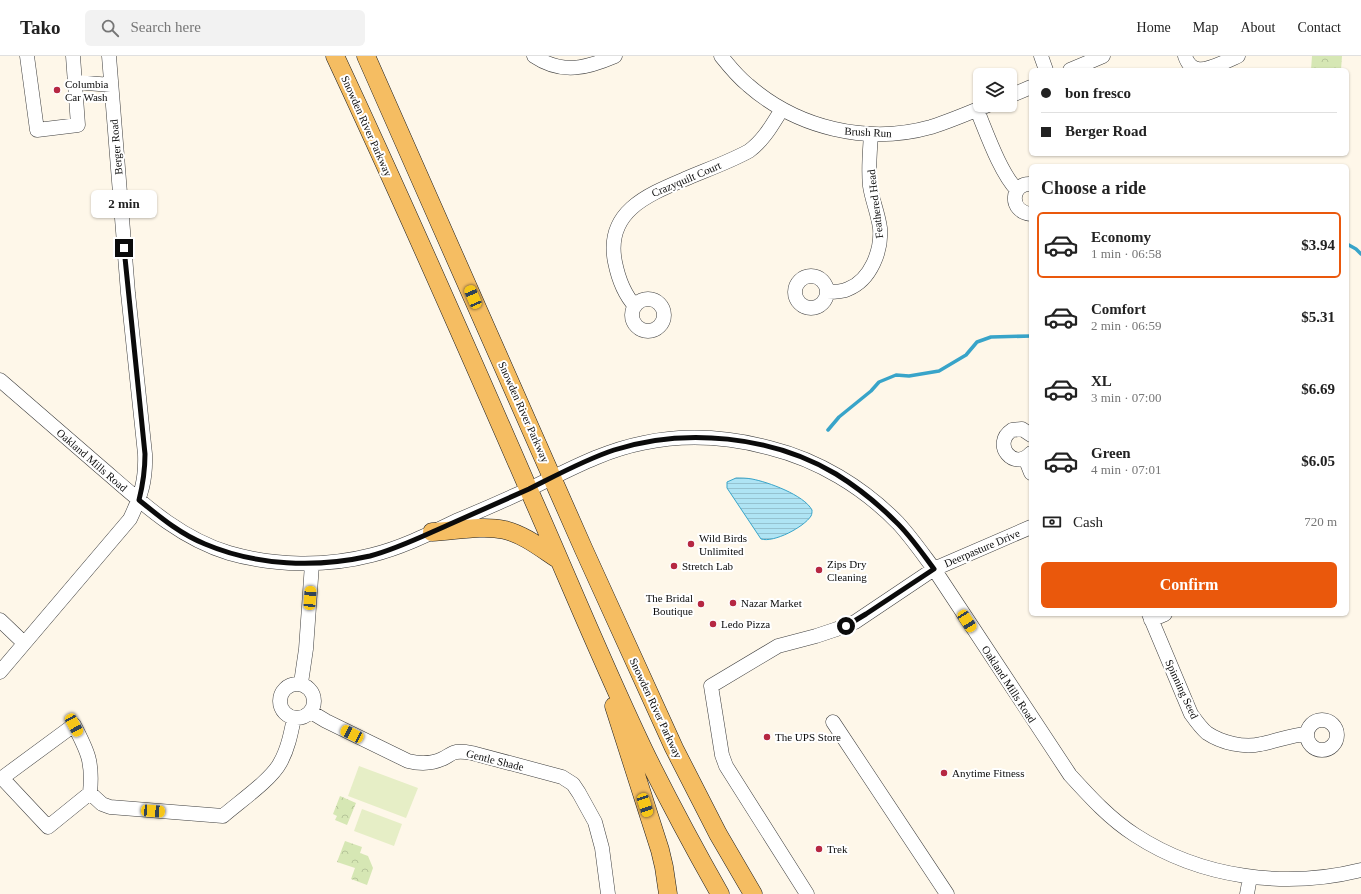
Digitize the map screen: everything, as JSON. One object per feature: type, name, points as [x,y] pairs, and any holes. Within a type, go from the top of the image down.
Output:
[{"type":"main road","name":"Snowden River Parkway","points":[[335,56],[366,121],[598,651],[648,759],[693,846],[720,894]]},
{"type":"main road","name":"Snowden River Parkway","points":[[366,56],[552,478],[674,748],[718,834],[753,894]]},
{"type":"main road","points":[[432,532],[479,529],[506,530],[530,541],[559,560]]},
{"type":"main road","points":[[598,651],[616,714],[660,850],[668,894]]},
{"type":"street","points":[[27,56],[37,130],[78,126],[73,56]]},
{"type":"street","name":"Berger Road","points":[[0,672],[130,519],[139,500],[144,482],[145,454],[128,297],[109,56]]},
{"type":"street","points":[[534,56],[554,66],[574,68],[586,67],[615,56]]},
{"type":"street","name":"Brush Run","points":[[721,56],[747,84],[763,97],[782,109],[817,125],[851,133],[896,133],[930,127],[973,110]]},
{"type":"street","points":[[1041,56],[1045,68]]},
{"type":"street","points":[[1075,68],[1103,56]]},
{"type":"street","points":[[1185,56],[1188,64],[1192,68]]},
{"type":"street","points":[[1208,68],[1238,56]]},
{"type":"street","points":[[75,82],[111,84]]},
{"type":"street","points":[[1017,93],[1029,88]]},
{"type":"street","name":"Crazyquilt Court","points":[[635,306],[628,299],[624,290],[616,269],[614,256],[613,246],[615,236],[622,218],[628,210],[646,197],[749,151],[763,139],[782,109]]},
{"type":"street","points":[[984,112],[1004,173],[1010,183],[1017,190]]},
{"type":"street","name":"Feathered Head","points":[[827,292],[841,291],[856,285],[870,268],[876,256],[880,229],[870,185],[871,134]]},
{"type":"street","points":[[1029,184],[1022,185],[1017,190],[1015,195],[1017,207],[1025,213],[1029,214]]},
{"type":"street","name":"Oakland Mills Road","points":[[0,380],[139,500],[172,526],[205,544],[229,553],[266,561],[312,564],[372,555],[399,546],[432,532],[552,478],[591,458],[644,442],[672,438],[734,440],[786,452],[814,463],[837,475],[857,489],[897,522],[934,569],[1070,775],[1091,799],[1135,835],[1186,861],[1214,870],[1250,877],[1295,879],[1322,877],[1361,870]]},
{"type":"street","points":[[1028,455],[1018,460],[1012,458],[1004,451],[1003,444],[1004,438],[1008,433],[1017,429],[1022,429],[1029,434]]},
{"type":"street","name":"Deerpasture Drive","points":[[807,894],[726,766],[722,755],[711,686],[778,646],[816,636],[855,622],[934,569],[1029,529]]},
{"type":"street","points":[[302,684],[312,564]]},
{"type":"street","name":"Spinning Seed","points":[[1150,617],[1191,714],[1198,724],[1208,733],[1228,742],[1247,746],[1260,745],[1295,735],[1307,734]]},
{"type":"street","points":[[0,620],[24,643]]},
{"type":"street","points":[[294,683],[302,684],[311,689],[315,702],[311,712],[301,718],[289,716],[280,706],[280,698],[283,691],[294,683]]},
{"type":"street","name":"Gentle Shade","points":[[311,712],[326,721],[408,761],[419,764],[429,763],[440,760],[455,752],[472,752],[562,778],[573,784],[595,822],[602,848],[608,894]]},
{"type":"street","points":[[90,793],[48,827],[2,778],[74,725],[86,746],[91,765],[90,793],[102,804],[110,808],[223,816],[277,768],[288,745],[294,718]]},
{"type":"street","points":[[833,722],[947,894]]},
{"type":"street","points":[[1247,894],[1250,877]]},
{"type":"green space","points":[[1312,56],[1342,56],[1341,68],[1311,68]]},
{"type":"green space","points":[[359,766],[418,788],[406,818],[348,796]]},
{"type":"green space","points":[[340,796],[356,803],[347,825],[335,820],[337,816],[333,814]]},
{"type":"green space","points":[[362,809],[402,824],[394,846],[354,831]]},
{"type":"green space","points":[[345,841],[362,847],[360,853],[368,856],[373,868],[367,885],[351,879],[355,868],[337,862]]},
{"type":"water","points":[[736,478],[748,478],[759,481],[776,486],[794,494],[808,504],[812,510],[812,514],[802,525],[788,533],[773,539],[761,539],[727,488],[727,482]]},
{"type":"waterway","points":[[1349,245],[1361,254]]},
{"type":"waterway","points":[[828,430],[839,417],[871,391],[879,382],[896,375],[909,376],[939,371],[966,355],[977,342],[991,337],[1029,336]]},
{"type":"place","name":"Columbia Car Wash","points":[[57,90]]},
{"type":"place","name":"Wild Birds Unlimited","points":[[691,544]]},
{"type":"place","name":"Stretch Lab","points":[[674,566]]},
{"type":"place","name":"Zips Dry Cleaning","points":[[819,570]]},
{"type":"place","name":"Nazar Market","points":[[733,603]]},
{"type":"place","name":"The Bridal Boutique","points":[[701,604]]},
{"type":"place","name":"Ledo Pizza","points":[[713,624]]},
{"type":"place","name":"The UPS Store","points":[[767,737]]},
{"type":"place","name":"Anytime Fitness","points":[[944,773]]},
{"type":"place","name":"Trek","points":[[819,849]]},
{"type":"route","points":[[124,248],[145,454],[144,482],[139,500],[172,526],[205,544],[229,553],[266,561],[284,563],[312,564],[372,555],[421,537],[528,489],[591,458],[615,450],[644,442],[672,438],[734,440],[786,452],[814,463],[837,475],[857,489],[897,522],[934,569],[855,622],[846,626]]}]
